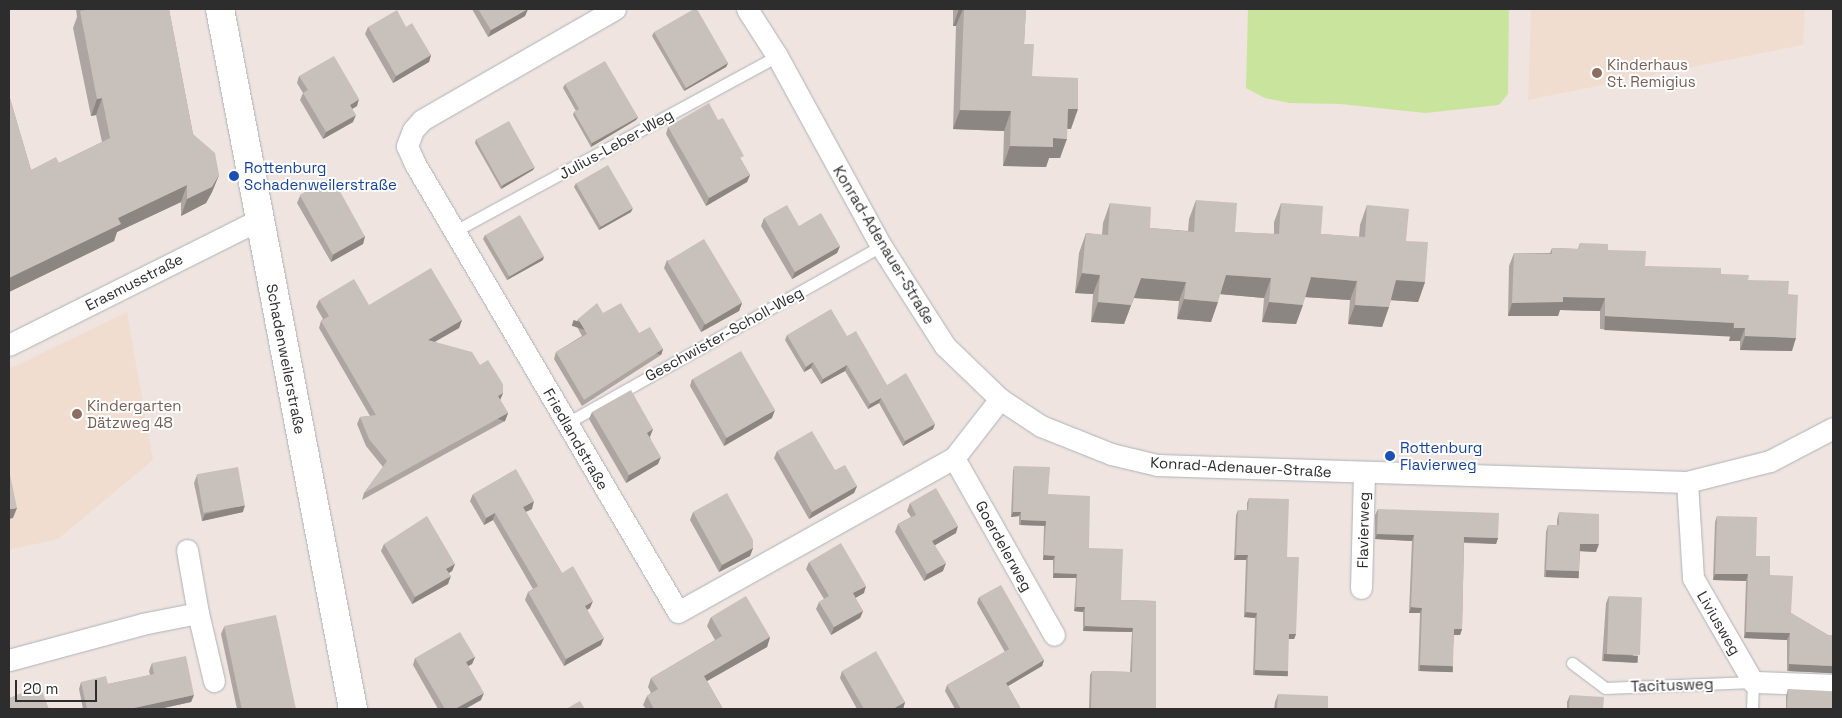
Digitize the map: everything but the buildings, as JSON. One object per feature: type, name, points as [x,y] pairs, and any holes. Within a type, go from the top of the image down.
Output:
[{"type":"street","name":"Schadenweilerstraße","points":[[220,9],[353,709]]},
{"type":"street","name":"Friedlandstraße","points":[[615,9],[422,120],[413,130],[407,146],[566,423],[678,612],[954,458],[1000,399]]},
{"type":"street","name":"Konrad-Adenauer-Straße","points":[[747,9],[776,56],[880,246],[945,346],[1000,399],[1041,426],[1111,454],[1157,465],[1687,482],[1770,461],[1833,428]]},
{"type":"street","name":"Erasmusstraße","points":[[9,345],[259,220]]},
{"type":"street","name":"Goerdelerweg","points":[[954,458],[1054,634]]},
{"type":"street","name":"Flavierweg","points":[[1361,588],[1364,473]]},
{"type":"street","name":"Liviusweg","points":[[1687,482],[1693,578],[1754,682]]},
{"type":"street","points":[[188,550],[198,613],[214,681]]},
{"type":"street","points":[[9,660],[142,624],[198,613]]},
{"type":"street","points":[[1754,682],[1833,685]]},
{"type":"lane","name":"Julius-Leber-Weg","points":[[455,231],[776,56]]},
{"type":"lane","name":"Geschwister-Scholl-Weg","points":[[566,423],[880,246]]},
{"type":"lane","name":"Tacitusweg","points":[[1572,663],[1605,688],[1754,682]]},
{"type":"lane","points":[[1752,709],[1754,682]]},
{"type":"shaded area","name":"Kinderhaus St. Remigius","points":[[1531,9],[1805,9],[1803,45],[1528,100]]},
{"type":"shaded area","name":"Kindergarten Dätzweg 48","points":[[127,312],[153,460],[58,539],[9,550],[9,369]]},
{"type":"green space","points":[[1248,9],[1509,9],[1508,94],[1499,105],[1426,113],[1340,104],[1289,103],[1265,98],[1246,88]]},
{"type":"place","name":"Kinderhaus St. Remigius","points":[[1597,73]]},
{"type":"place","name":"Rottenburg Schadenweilerstraße","points":[[234,176]]},
{"type":"place","name":"Kindergarten Dätzweg 48","points":[[77,414]]},
{"type":"place","name":"Rottenburg Flavierweg","points":[[1390,456]]}]
